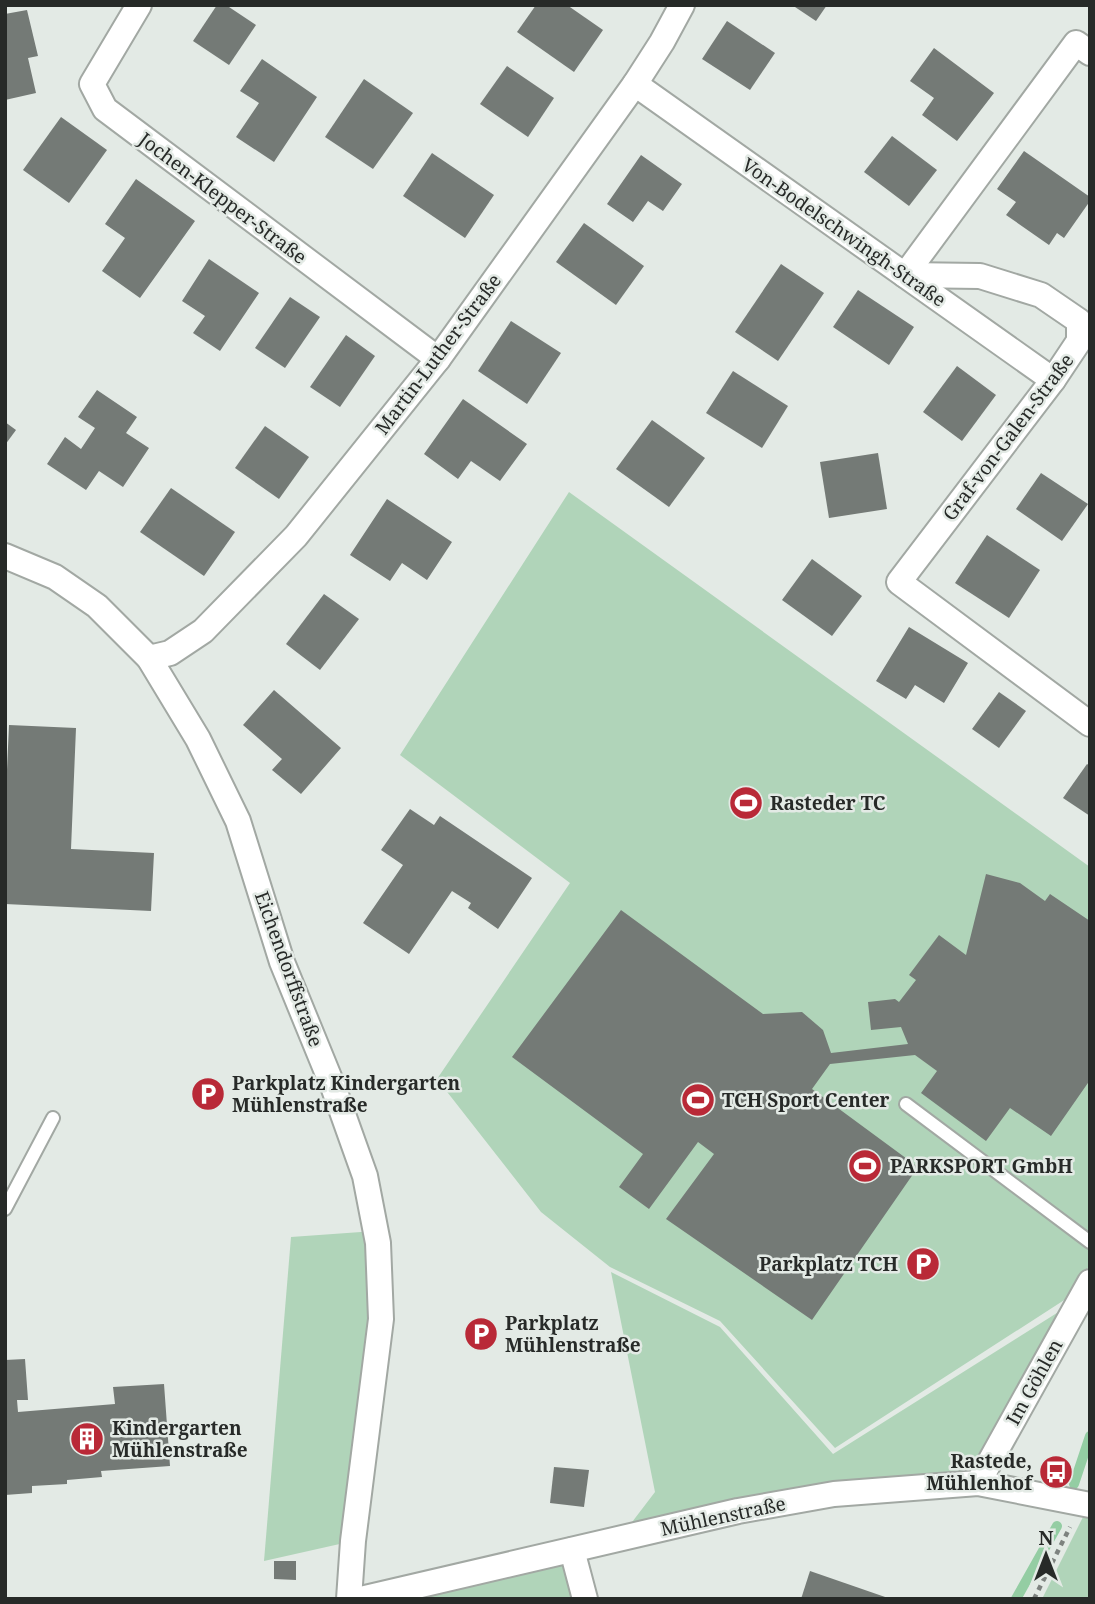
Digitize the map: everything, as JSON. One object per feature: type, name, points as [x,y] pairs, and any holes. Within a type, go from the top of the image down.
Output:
[{"type":"street","name":"Jochen-Klepper-Straße","points":[[139,5],[92,84],[104,109],[438,359]]},
{"type":"street","name":"Martin-Luther-Straße","points":[[149,658],[170,653],[204,631],[296,536],[438,359],[635,84],[663,42],[682,5]]},
{"type":"street","points":[[905,275],[1076,44],[1090,53]]},
{"type":"street","name":"Von-Bodelschwingh-Straße","points":[[635,84],[1053,380]]},
{"type":"street","name":"Graf-von-Galen-Straße","points":[[905,275],[980,276],[1041,295],[1079,321],[1079,341],[1053,380],[899,582],[1090,724]]},
{"type":"street","name":"Eichendorffstraße","points":[[5,556],[55,577],[97,606],[149,658],[198,740],[238,821],[282,962],[334,1089],[365,1176],[378,1244],[381,1319],[353,1541],[349,1599]]},
{"type":"street","name":"Im Göhlen","points":[[978,1483],[1090,1282]]},
{"type":"street","name":"Mühlenstraße","points":[[361,1599],[738,1511],[834,1494],[978,1483],[1086,1504]]},
{"type":"street","points":[[572,1550],[585,1599]]},
{"type":"lane","points":[[906,1104],[1090,1242]]},
{"type":"lane","points":[[5,1209],[53,1118]]},
{"type":"path","points":[[1034,1599],[1086,1504]]},
{"type":"green space","points":[[569,492],[1090,867],[1090,1264],[1072,1295],[835,1448],[720,1321],[610,1267],[541,1212],[437,1079],[570,883],[400,755]]},
{"type":"green space","points":[[375,1231],[353,1541],[264,1561],[291,1237]]},
{"type":"green space","points":[[611,1272],[720,1327],[833,1454],[1068,1306],[974,1474],[626,1530],[655,1492]]},
{"type":"green space","points":[[1085,1513],[1090,1513],[1090,1599],[1042,1599]]},
{"type":"green space","points":[[567,1556],[578,1599],[383,1599]]},
{"type":"building","points":[[217,5],[226,5],[256,25],[229,65],[193,41]]},
{"type":"building","points":[[536,5],[567,5],[603,30],[574,72],[517,32]]},
{"type":"building","points":[[792,5],[827,5],[816,21]]},
{"type":"building","points":[[27,10],[38,56],[28,58],[36,93],[5,100],[5,14]]},
{"type":"building","points":[[727,21],[775,53],[750,90],[702,59]]},
{"type":"building","points":[[934,48],[994,93],[957,141],[922,115],[934,98],[910,81]]},
{"type":"building","points":[[262,59],[317,97],[274,162],[236,137],[259,103],[240,91]]},
{"type":"building","points":[[507,66],[554,98],[528,137],[480,104]]},
{"type":"building","points":[[364,79],[413,113],[373,169],[325,137]]},
{"type":"building","points":[[61,117],[107,150],[69,203],[23,170]]},
{"type":"building","points":[[892,136],[937,170],[909,206],[864,172]]},
{"type":"building","points":[[1024,151],[1090,197],[1090,201],[1064,238],[1057,233],[1049,245],[1006,215],[1016,202],[997,189]]},
{"type":"building","points":[[432,153],[494,195],[465,238],[403,196]]},
{"type":"building","points":[[641,155],[682,184],[663,211],[648,201],[633,222],[607,204]]},
{"type":"building","points":[[136,179],[195,221],[140,298],[102,271],[125,238],[105,224]]},
{"type":"building","points":[[584,223],[644,266],[616,305],[556,262]]},
{"type":"building","points":[[209,259],[259,293],[220,351],[193,333],[205,316],[182,301]]},
{"type":"building","points":[[781,264],[824,293],[778,361],[735,332]]},
{"type":"building","points":[[858,290],[914,327],[889,365],[833,327]]},
{"type":"building","points":[[290,297],[320,317],[285,368],[255,348]]},
{"type":"building","points":[[511,321],[561,353],[527,404],[478,371]]},
{"type":"building","points":[[346,335],[375,356],[340,407],[310,387]]},
{"type":"building","points":[[957,366],[996,395],[962,441],[923,412]]},
{"type":"building","points":[[733,371],[788,406],[762,448],[706,413]]},
{"type":"building","points":[[97,390],[137,417],[126,433],[149,448],[123,487],[99,471],[86,490],[47,464],[65,437],[81,449],[95,428],[78,417]]},
{"type":"building","points":[[463,399],[527,444],[500,481],[471,461],[458,479],[424,454]]},
{"type":"building","points":[[652,420],[705,458],[669,507],[616,469]]},
{"type":"building","points":[[5,422],[16,430],[5,445]]},
{"type":"building","points":[[265,426],[309,457],[279,499],[235,468]]},
{"type":"building","points":[[878,453],[887,509],[829,518],[820,462]]},
{"type":"building","points":[[1041,473],[1088,504],[1062,541],[1016,509]]},
{"type":"building","points":[[171,488],[235,532],[204,576],[140,532]]},
{"type":"building","points":[[387,499],[452,542],[427,580],[402,563],[390,581],[350,555]]},
{"type":"building","points":[[987,535],[1040,570],[1009,618],[955,583]]},
{"type":"building","points":[[812,559],[862,596],[832,636],[782,600]]},
{"type":"building","points":[[324,594],[359,619],[320,670],[286,644]]},
{"type":"building","points":[[909,627],[968,663],[944,703],[915,685],[906,699],[876,681]]},
{"type":"building","points":[[274,690],[341,748],[301,794],[272,770],[282,759],[243,725]]},
{"type":"building","points":[[999,692],[1026,711],[999,748],[972,729]]},
{"type":"building","points":[[9,725],[76,728],[71,849],[154,853],[151,911],[5,904]]},
{"type":"building","points":[[1087,764],[1090,766],[1090,816],[1063,798]]},
{"type":"building","points":[[410,809],[434,825],[440,816],[532,878],[498,929],[468,908],[471,903],[452,891],[409,954],[363,923],[403,865],[381,850]]},
{"type":"building","name":"TCH Sport Center","points":[[986,874],[1020,883],[1045,901],[1050,894],[1090,921],[1090,1080],[1051,1136],[1010,1108],[986,1141],[921,1093],[937,1071],[915,1055],[830,1064],[812,1089],[918,1167],[812,1320],[666,1219],[714,1154],[698,1142],[649,1209],[619,1187],[643,1154],[512,1057],[621,910],[763,1014],[802,1012],[823,1030],[831,1053],[908,1044],[901,1027],[871,1030],[868,1002],[895,999],[899,1002],[916,980],[909,975],[939,935],[966,955]]},
{"type":"building","name":"Kindergarten Mühlenstraße","points":[[25,1359],[28,1400],[17,1400],[18,1412],[115,1404],[113,1387],[164,1384],[170,1466],[101,1471],[102,1477],[67,1480],[67,1484],[32,1486],[32,1493],[5,1495],[5,1360]]},
{"type":"building","points":[[554,1467],[589,1470],[584,1507],[550,1503]]},
{"type":"building","points":[[274,1561],[296,1561],[296,1580],[274,1579]]},
{"type":"building","points":[[810,1571],[888,1598],[888,1599],[801,1599]]},
{"type":"waterway","points":[[1074,1484],[1090,1436]]},
{"type":"waterway","points":[[1016,1599],[1057,1526]]},
{"type":"place","name":"Rasteder TC","points":[[746,803]]},
{"type":"place","name":"Parkplatz Kindergarten Mühlenstraße","points":[[208,1094]]},
{"type":"place","name":"TCH Sport Center","points":[[698,1100]]},
{"type":"place","name":"PARKSPORT GmbH","points":[[865,1166]]},
{"type":"place","name":"Parkplatz TCH","points":[[923,1264]]},
{"type":"place","name":"Parkplatz Mühlenstraße","points":[[481,1334]]},
{"type":"place","name":"Kindergarten Mühlenstraße","points":[[87,1439]]},
{"type":"place","name":"Rastede, Mühlenhof","points":[[1056,1472]]}]
